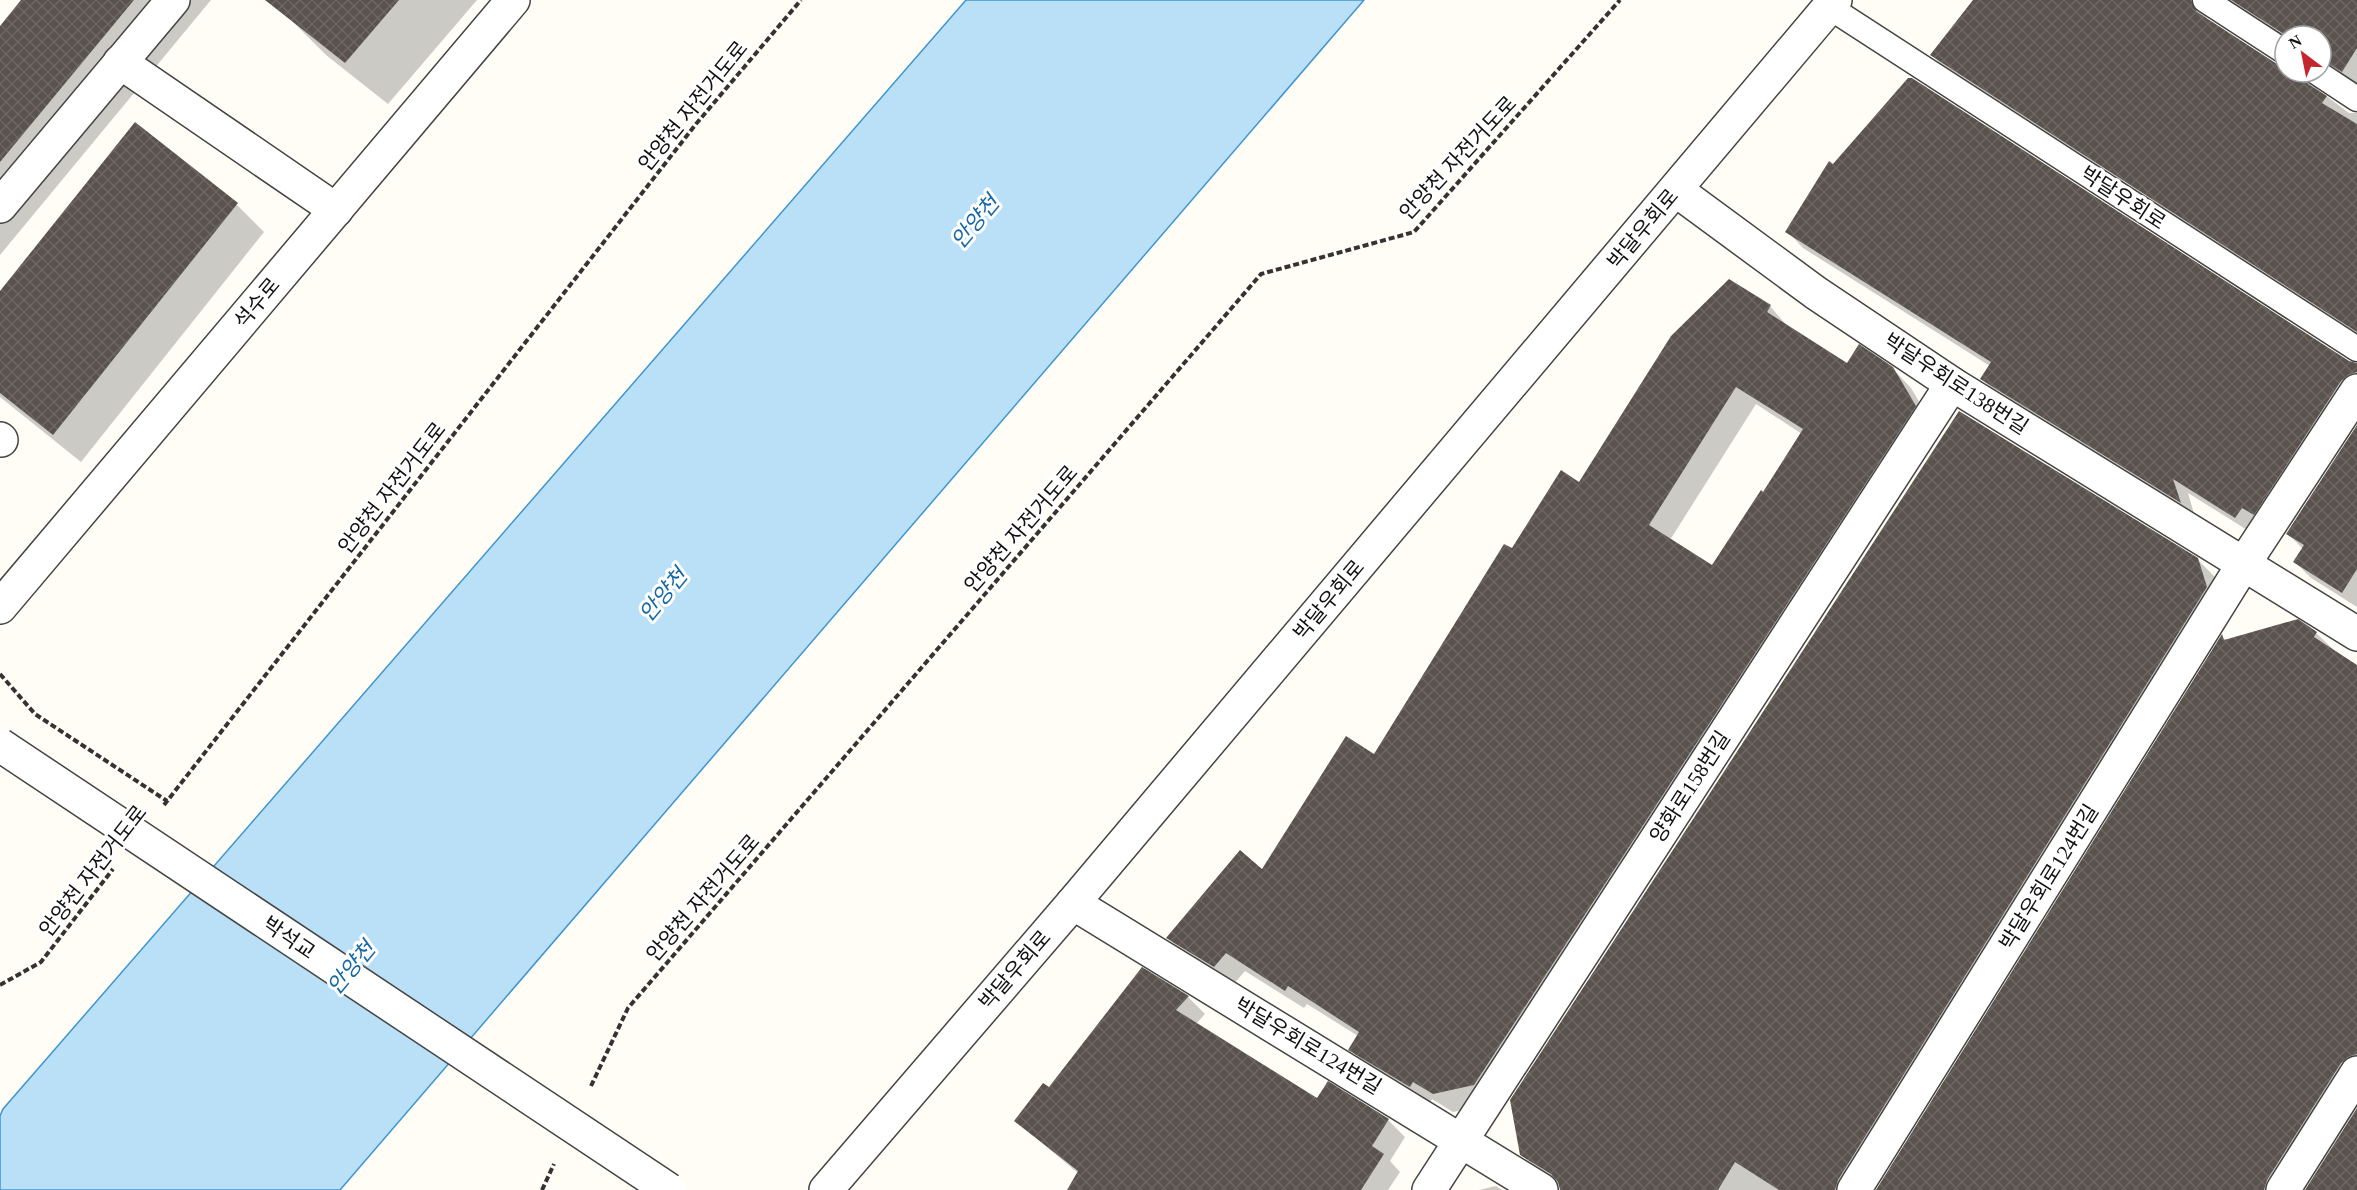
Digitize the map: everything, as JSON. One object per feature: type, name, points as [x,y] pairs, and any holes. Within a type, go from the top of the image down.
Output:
[{"type":"street","points":[[0,206],[173,0]]},
{"type":"street","name":"석수로","points":[[0,607],[513,0]]},
{"type":"street","name":"박달우회로","points":[[826,1190],[1073,903],[1832,3]]},
{"type":"street","points":[[120,62],[336,210]]},
{"type":"street","name":"박달우회로138번길","points":[[1676,190],[1816,292],[1952,384],[2357,634]]},
{"type":"street","name":"양화로158번길","points":[[1429,1190],[1952,384]]},
{"type":"street","points":[[2243,565],[2357,391]]},
{"type":"street","name":"박달우회로124번길","points":[[1854,1190],[2243,565]]},
{"type":"street","name":"박석교","points":[[0,745],[669,1190]]},
{"type":"street","name":"박달우회로124번길","points":[[1073,903],[1541,1190]]},
{"type":"street","points":[[2283,1190],[2357,1074]]},
{"type":"lane","points":[[2205,0],[2273,44]]},
{"type":"lane","name":"박달우회로","points":[[1832,3],[2357,349]]},
{"type":"lane","points":[[2333,83],[2357,99]]},
{"type":"path","name":"안양천 자전거도로","points":[[160,810],[696,124],[801,0]]},
{"type":"path","name":"안양천 자전거도로","points":[[588,1094],[628,1008],[1261,274],[1414,232],[1620,0]]},
{"type":"path","points":[[0,674],[35,714],[167,801]]},
{"type":"path","name":"안양천 자전거도로","points":[[0,985],[41,962],[118,863]]},
{"type":"path","points":[[542,1190],[557,1158]]},
{"type":"water","name":"안양천","points":[[966,0],[1364,0],[340,1190],[0,1190],[0,1116],[3,1109]]},
{"type":"building","points":[[21,0],[134,0],[0,162],[0,26]]},
{"type":"building","points":[[265,0],[399,0],[345,63]]},
{"type":"building","points":[[1973,0],[2191,0],[2197,12],[2273,61],[2273,84],[2308,84],[2327,96],[2322,103],[2357,124],[2357,332],[1930,55]]},
{"type":"building","points":[[2231,0],[2357,0],[2357,48],[2342,72],[2333,66],[2333,24],[2273,24],[2273,27]]},
{"type":"building","points":[[1908,78],[1912,78],[2349,361],[2357,363],[2357,372],[2341,381],[2254,515],[2242,508],[2235,518],[2173,479],[2181,503],[1980,379],[1991,362],[1785,232],[1829,161],[1833,164]]},
{"type":"building","points":[[135,122],[238,203],[53,435],[0,393],[0,291]]},
{"type":"building","points":[[1729,279],[1771,305],[1767,312],[1847,363],[1859,344],[1893,367],[1916,406],[1474,1085],[1433,1094],[1413,1082],[1410,1087],[1348,1050],[1359,1032],[1288,986],[1285,991],[1226,953],[1214,967],[1166,938],[1240,850],[1262,869],[1346,736],[1374,754],[1504,544],[1512,548],[1561,470],[1579,482],[1671,336]],"holes":[[[1736,387],[1803,429],[1712,565],[1649,525]]]},
{"type":"building","points":[[1959,411],[2198,558],[2207,587],[1838,1180],[1835,1190],[1779,1190],[1735,1162],[1718,1190],[1560,1190],[1558,1182],[1551,1174],[1520,1155],[1510,1100]]},
{"type":"building","points":[[2357,425],[2357,569],[2342,593],[2293,562],[2304,545],[2286,534]]},
{"type":"building","points":[[2298,619],[2317,632],[2314,637],[2357,665],[2357,1054],[2341,1063],[2267,1180],[2264,1190],[1876,1190],[2222,634],[2224,640]]},
{"type":"building","points":[[1142,967],[1189,996],[1176,1010],[1317,1098],[1328,1081],[1389,1119],[1372,1146],[1384,1154],[1361,1190],[1067,1190],[1078,1171],[1014,1121],[1043,1083],[1049,1087]]},
{"type":"building","points":[[2357,1108],[2357,1190],[2305,1190]]}]
